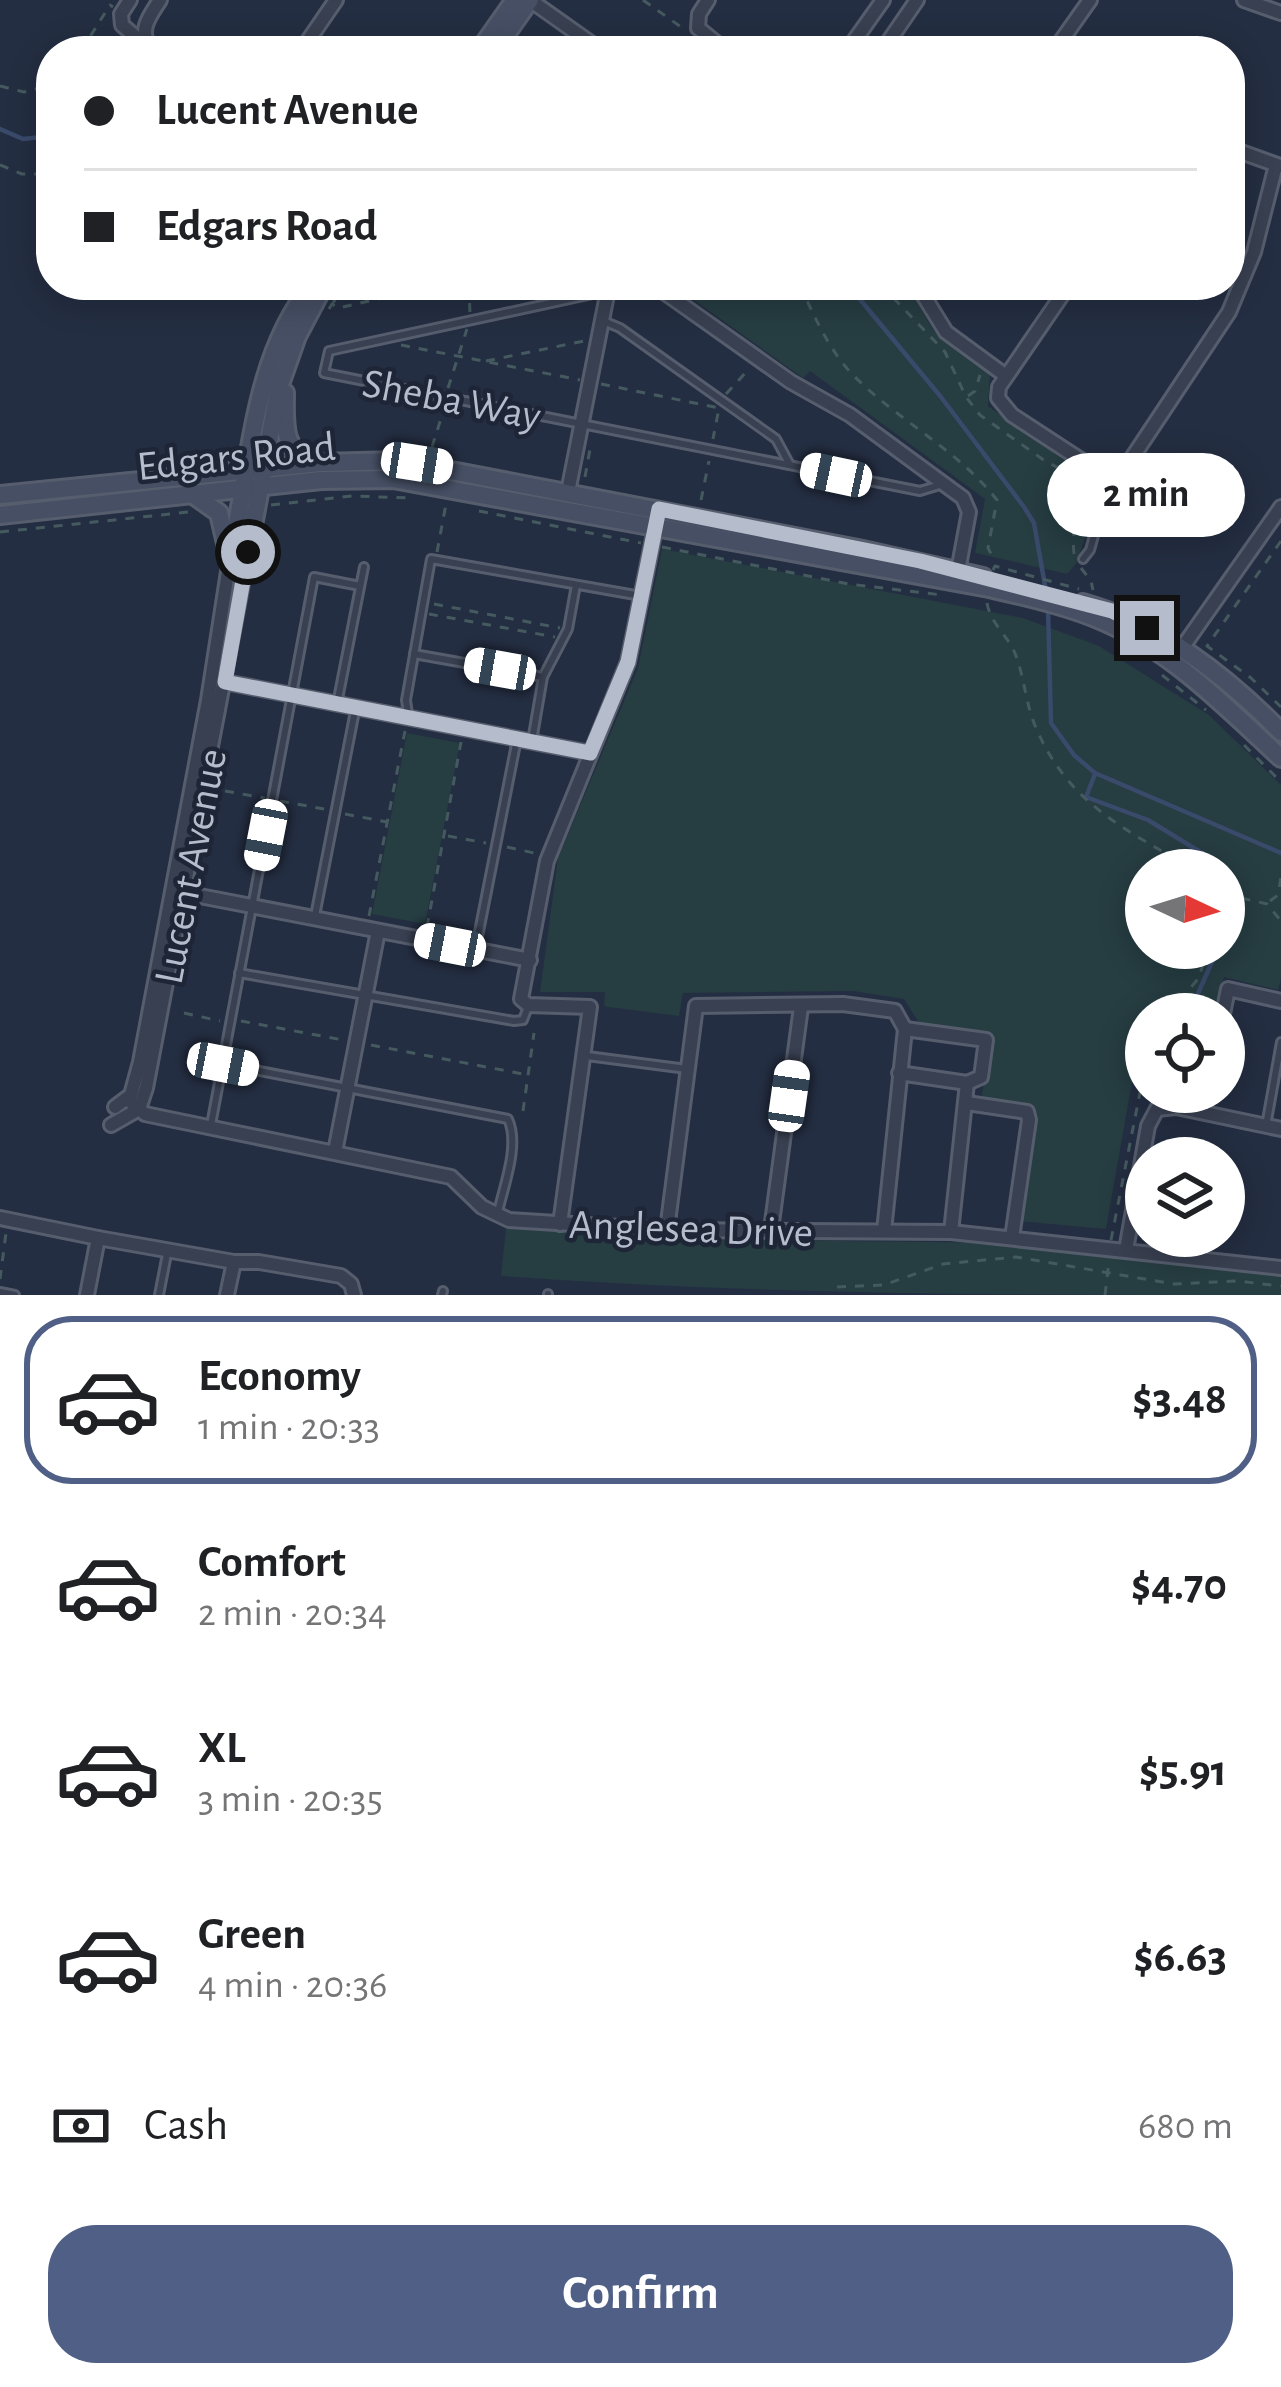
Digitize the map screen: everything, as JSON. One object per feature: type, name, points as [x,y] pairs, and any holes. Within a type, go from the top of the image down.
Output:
[{"type":"main road","points":[[498,36],[515,0]]},
{"type":"main road","points":[[502,36],[529,0]]},
{"type":"main road","points":[[248,552],[273,353],[300,300]]},
{"type":"main road","points":[[230,559],[289,356],[317,300]]},
{"type":"main road","points":[[289,356],[284,392],[290,445],[300,457],[320,463]]},
{"type":"main road","name":"Edgars Road","points":[[0,515],[196,503],[254,479],[320,463],[399,461],[568,491],[657,518],[992,576]]},
{"type":"main road","name":"Edgars Road","points":[[0,495],[254,479],[393,479],[657,518],[992,576],[1084,599],[1124,632],[1171,661],[1242,694],[1281,732]]},
{"type":"main road","points":[[196,503],[219,513],[230,559]]},
{"type":"main road","name":"Edgars Road","points":[[1171,661],[1230,708],[1281,758]]},
{"type":"street","points":[[130,0],[121,14],[130,36]]},
{"type":"street","points":[[144,36],[145,25],[160,0]]},
{"type":"street","points":[[311,36],[336,0]]},
{"type":"street","points":[[529,0],[581,36]]},
{"type":"street","points":[[708,0],[698,28],[708,36]]},
{"type":"street","points":[[858,36],[883,0]]},
{"type":"street","points":[[892,36],[917,0]]},
{"type":"street","points":[[1244,0],[1281,13]]},
{"type":"street","points":[[1063,36],[1083,2]]},
{"type":"street","points":[[1245,154],[1278,166],[1245,272]]},
{"type":"street","points":[[568,491],[605,300]]},
{"type":"street","points":[[675,300],[946,483],[968,507],[958,571]]},
{"type":"street","points":[[926,300],[946,332],[1006,376]]},
{"type":"street","points":[[1059,300],[998,393],[1004,407],[1110,479],[1122,473],[1234,300]]},
{"type":"street","points":[[1171,661],[1281,507]]},
{"type":"street","points":[[560,1224],[590,1007],[528,1005],[521,999],[555,836],[628,662],[657,518]]},
{"type":"street","name":"Lucent Avenue","points":[[127,1105],[225,682],[248,552]]},
{"type":"street","name":"Lucent Avenue","points":[[178,891],[230,559]]},
{"type":"street","points":[[225,682],[590,753]]},
{"type":"street","points":[[178,891],[530,960]]},
{"type":"street","points":[[335,1152],[366,994],[372,930]]},
{"type":"street","points":[[1227,993],[1228,989],[1281,1000]]},
{"type":"street","points":[[667,1230],[696,1006],[843,1004],[895,1011],[905,1029],[884,1232]]},
{"type":"street","points":[[771,1230],[801,1007]]},
{"type":"street","points":[[899,1073],[968,1083],[981,1077],[986,1040],[905,1029]]},
{"type":"street","points":[[951,1232],[968,1083]]},
{"type":"street","points":[[967,1103],[1027,1112],[1012,1238]]},
{"type":"street","points":[[111,1125],[127,1105],[210,1129],[451,1177],[498,1216]]},
{"type":"street","points":[[1148,1137],[1153,1112],[1162,1107],[1274,1127]]},
{"type":"street","name":"Anglesea Drive","points":[[498,1216],[667,1230],[951,1232],[1125,1250]]},
{"type":"street","points":[[4,1219],[234,1262],[341,1276],[351,1284],[354,1295]]},
{"type":"street","points":[[87,1295],[98,1238]]},
{"type":"street","name":"Anglesea Drive","points":[[1186,1257],[1281,1268]]},
{"type":"street","points":[[227,1295],[234,1262]]},
{"type":"lane","points":[[469,321],[557,300]]},
{"type":"lane","points":[[601,320],[620,328],[718,404],[776,439],[790,465]]},
{"type":"lane","name":"Sheba Way","points":[[469,321],[329,351],[324,373],[920,491],[946,483]]},
{"type":"lane","points":[[1083,559],[1090,550],[1110,479]]},
{"type":"lane","points":[[408,718],[406,700],[433,559],[641,596]]},
{"type":"lane","points":[[337,704],[364,567]]},
{"type":"lane","points":[[210,1129],[314,578],[360,586]]},
{"type":"lane","points":[[476,950],[496,845],[543,677],[568,629],[576,585]]},
{"type":"lane","points":[[414,654],[543,677]]},
{"type":"lane","points":[[315,918],[355,707]]},
{"type":"lane","points":[[239,973],[514,1022],[523,1020],[528,1005]]},
{"type":"lane","points":[[1274,1127],[1281,1042]]},
{"type":"lane","points":[[583,1055],[688,1069]]},
{"type":"lane","points":[[223,1064],[508,1119],[511,1147],[498,1216]]},
{"type":"lane","points":[[159,1295],[168,1250]]},
{"type":"lane","points":[[0,1292],[15,1295]]},
{"type":"path","points":[[643,0],[681,27]]},
{"type":"path","points":[[90,36],[110,5],[121,14]]},
{"type":"path","points":[[0,86],[24,92],[36,89]]},
{"type":"path","points":[[0,165],[36,174]]},
{"type":"path","points":[[335,300],[332,304],[338,308],[374,300]]},
{"type":"path","points":[[432,447],[469,321],[469,300]]},
{"type":"path","points":[[807,300],[827,341],[854,375],[997,500],[988,548],[992,576]]},
{"type":"path","points":[[895,300],[945,352],[966,397],[991,423],[1045,461],[1094,486],[1078,512],[1073,533],[1075,559],[1091,580],[1084,599],[1013,583],[995,566],[987,609],[1015,652],[1034,721],[1074,789],[1152,849]]},
{"type":"path","points":[[484,362],[584,340]]},
{"type":"path","points":[[966,397],[975,391],[987,363]]},
{"type":"path","points":[[718,404],[749,369]]},
{"type":"path","points":[[0,532],[196,503]]},
{"type":"path","points":[[433,559],[446,504]]},
{"type":"path","points":[[1281,541],[1207,646],[1281,706]]},
{"type":"path","points":[[423,602],[568,629]]},
{"type":"path","points":[[421,613],[562,638]]},
{"type":"path","points":[[1171,661],[1177,688],[1208,712]]},
{"type":"path","points":[[372,930],[408,718]]},
{"type":"path","points":[[425,940],[464,729]]},
{"type":"path","points":[[1239,740],[1281,782]]},
{"type":"path","points":[[225,791],[388,822]]},
{"type":"path","points":[[444,835],[534,853]]},
{"type":"path","points":[[1267,904],[1278,895],[1281,877]]},
{"type":"path","points":[[1245,898],[1267,904],[1281,921]]},
{"type":"path","points":[[184,1013],[528,1075]]},
{"type":"path","points":[[523,1111],[534,1034]]},
{"type":"path","points":[[1105,1295],[1136,1113]]},
{"type":"path","points":[[0,1279],[4,1219]]},
{"type":"path","points":[[837,1287],[884,1285],[943,1264],[1016,1257],[1174,1284],[1237,1281],[1281,1286]]},
{"type":"green space","points":[[694,300],[916,300],[933,330],[990,374],[988,406],[1099,485],[1101,493],[1076,564],[1067,574],[975,553],[985,499],[810,371],[803,378]]},
{"type":"green space","points":[[662,549],[1023,618],[1099,646],[1209,715],[1281,785],[1281,979],[1278,990],[1224,977],[1221,993],[1125,993],[1127,1113],[1106,1229],[1018,1221],[1033,1119],[981,1101],[991,1036],[921,1026],[904,999],[853,991],[683,993],[679,1016],[604,1006],[605,992],[540,992],[558,858],[638,668]]},
{"type":"green space","points":[[407,733],[460,743],[425,924],[372,914]]},
{"type":"green space","points":[[506,1228],[690,1239],[1017,1243],[1281,1274],[1281,1295],[793,1290],[501,1276]]},
{"type":"waterway","points":[[0,129],[23,139],[36,138]]},
{"type":"waterway","points":[[860,300],[1024,507],[1034,523],[1047,597]]},
{"type":"waterway","points":[[1048,609],[1051,723],[1074,755],[1095,773],[1281,853]]},
{"type":"waterway","points":[[1095,774],[1086,797],[1148,820],[1196,849]]},
{"type":"waterway","points":[[1198,993],[1209,969]]},
{"type":"route","points":[[248,552],[225,682],[590,753],[628,662],[659,509],[920,561],[1112,611],[1147,628]]}]
